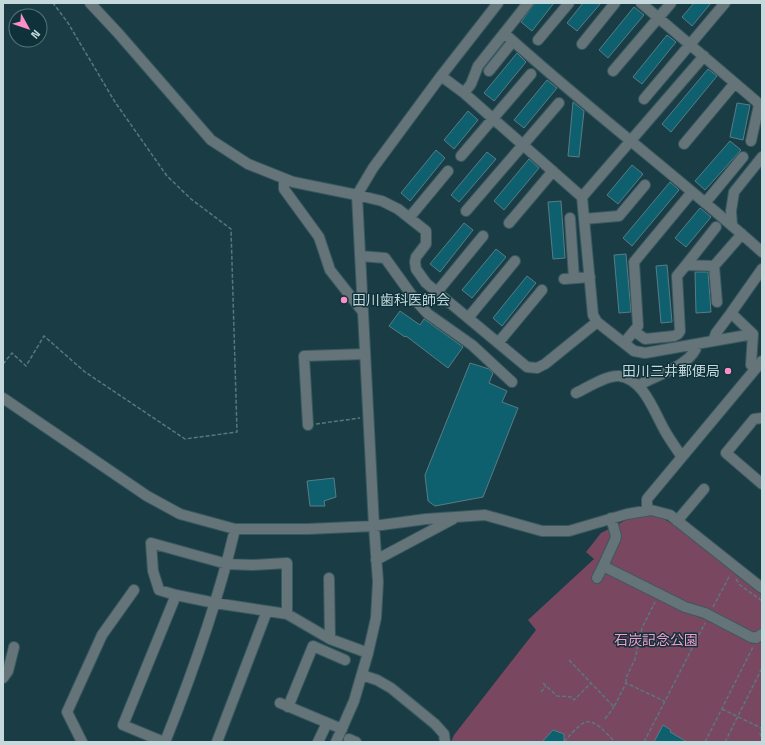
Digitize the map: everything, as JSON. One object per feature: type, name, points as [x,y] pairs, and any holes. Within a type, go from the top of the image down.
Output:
[{"type":"street","points":[[90,3],[211,140],[248,164],[284,179],[382,201],[398,209],[426,231],[426,244],[416,257],[415,262],[416,269],[426,283],[527,367],[537,368],[545,364],[597,322]]},
{"type":"street","points":[[336,742],[354,701],[368,653],[376,618],[378,582],[357,195],[373,168],[441,76],[498,3]]},
{"type":"street","points":[[464,93],[471,84],[478,66],[528,3]]},
{"type":"street","points":[[538,40],[569,3]]},
{"type":"street","points":[[582,44],[615,3]]},
{"type":"street","points":[[642,3],[704,56],[760,107],[751,141]]},
{"type":"street","points":[[613,70],[671,3]]},
{"type":"street","points":[[644,99],[725,3]]},
{"type":"street","points":[[504,33],[762,252]]},
{"type":"street","points":[[489,71],[513,41]]},
{"type":"street","points":[[582,197],[704,56]]},
{"type":"street","points":[[461,156],[531,74]]},
{"type":"street","points":[[441,76],[464,93],[582,197],[593,315],[597,322],[634,351],[645,353],[753,334]]},
{"type":"street","points":[[684,144],[735,84]]},
{"type":"street","points":[[466,211],[559,103]]},
{"type":"street","points":[[705,203],[743,157]]},
{"type":"street","points":[[732,225],[731,211],[734,192],[762,157]]},
{"type":"street","points":[[409,218],[448,171]]},
{"type":"street","points":[[509,223],[553,172]]},
{"type":"street","points":[[284,179],[284,189],[319,237],[330,270],[363,312]]},
{"type":"street","points":[[584,219],[619,216],[645,185]]},
{"type":"street","points":[[624,343],[638,326],[634,262],[692,192]]},
{"type":"street","points":[[570,218],[574,278]]},
{"type":"street","points":[[634,331],[645,339],[674,336],[678,334],[680,331],[677,276],[716,227]]},
{"type":"street","points":[[717,302],[714,266],[742,234]]},
{"type":"street","points":[[437,292],[483,236]]},
{"type":"street","points":[[360,256],[384,258],[416,301],[428,314],[472,345],[512,382]]},
{"type":"street","points":[[468,318],[515,261]]},
{"type":"street","points":[[686,265],[714,266]]},
{"type":"street","points":[[713,341],[716,333],[762,269]]},
{"type":"street","points":[[564,279],[590,277]]},
{"type":"street","points":[[498,343],[542,290]]},
{"type":"street","points":[[731,313],[753,334]]},
{"type":"street","points":[[753,334],[751,365],[759,365]]},
{"type":"street","points":[[639,386],[686,361],[693,355],[697,344]]},
{"type":"street","points":[[308,425],[304,356],[365,354]]},
{"type":"street","points":[[646,511],[647,498],[759,365]]},
{"type":"street","points":[[576,393],[604,380],[619,376],[639,386],[665,433],[682,456]]},
{"type":"street","points":[[3,398],[147,496],[180,514],[235,529],[305,530],[374,526],[485,515],[542,531],[568,531],[611,518],[651,510],[670,515],[760,584]]},
{"type":"street","points":[[762,418],[754,419],[726,453],[762,484]]},
{"type":"street","points":[[678,521],[704,489]]},
{"type":"street","points":[[376,560],[457,517]]},
{"type":"street","points":[[597,578],[616,536],[611,518]]},
{"type":"street","points":[[176,595],[123,725],[165,742],[185,692],[215,603],[227,564],[235,529]]},
{"type":"street","points":[[287,614],[287,563],[252,566],[227,564],[151,543],[153,571],[159,590],[215,603],[287,614],[330,639],[368,653]]},
{"type":"street","points":[[603,566],[685,607],[705,613],[751,637],[756,638],[762,634]]},
{"type":"street","points":[[329,578],[330,639]]},
{"type":"street","points":[[82,742],[67,712],[102,634],[134,590]]},
{"type":"street","points":[[217,742],[267,611]]},
{"type":"street","points":[[342,729],[284,705],[313,646],[345,660]]},
{"type":"street","points":[[3,678],[8,671],[14,647]]},
{"type":"street","points":[[362,675],[377,680],[391,688],[435,724],[444,734],[445,742]]},
{"type":"street","points":[[318,742],[327,723]]},
{"type":"path","points":[[3,364],[12,353],[26,366],[44,336],[85,372],[184,439],[237,432],[231,229],[191,199],[167,176],[115,102],[68,23],[53,3]]},
{"type":"path","points":[[308,425],[368,417]]},
{"type":"path","points":[[736,579],[740,585],[762,601]]},
{"type":"path","points":[[606,719],[626,683],[626,678],[637,652],[642,628],[656,600]]},
{"type":"path","points":[[705,742],[753,647]]},
{"type":"path","points":[[569,660],[614,707]]},
{"type":"path","points":[[725,742],[762,668]]},
{"type":"path","points":[[543,683],[557,696],[572,697],[574,700],[591,683]]},
{"type":"path","points":[[626,683],[664,701]]},
{"type":"path","points":[[541,692],[546,686]]},
{"type":"path","points":[[722,709],[762,727],[760,733],[762,739]]},
{"type":"path","points":[[564,742],[578,727],[585,722],[590,722],[597,724],[615,742]]},
{"type":"green space","name":"石炭記念公園","points":[[653,515],[663,518],[687,534],[762,595],[762,742],[451,742],[454,735],[536,630],[528,620],[594,559],[586,552],[601,533],[630,518]]},
{"type":"building","points":[[535,3],[554,3],[532,31],[521,22]]},
{"type":"building","points":[[583,3],[601,3],[577,31],[567,23]]},
{"type":"building","points":[[694,3],[711,3],[692,26],[682,17]]},
{"type":"building","points":[[634,7],[644,15],[608,58],[599,50]]},
{"type":"building","points":[[667,35],[676,42],[642,84],[633,77]]},
{"type":"building","points":[[517,53],[526,62],[494,101],[484,93]]},
{"type":"building","points":[[708,69],[717,76],[671,132],[662,124]]},
{"type":"building","points":[[547,80],[557,88],[524,128],[514,120]]},
{"type":"building","points":[[573,102],[584,111],[579,157],[568,156]]},
{"type":"building","points":[[737,103],[750,105],[743,140],[730,137]]},
{"type":"building","points":[[468,111],[478,120],[454,149],[444,140]]},
{"type":"building","points":[[730,141],[741,150],[705,190],[695,181]]},
{"type":"building","points":[[436,150],[445,158],[410,201],[401,193]]},
{"type":"building","points":[[487,152],[496,159],[459,202],[451,195]]},
{"type":"building","points":[[529,159],[539,168],[504,210],[494,201]]},
{"type":"building","points":[[632,165],[643,174],[618,204],[607,195]]},
{"type":"building","points":[[670,182],[679,190],[632,246],[623,238]]},
{"type":"building","points":[[561,201],[565,258],[553,259],[548,202]]},
{"type":"building","points":[[700,208],[711,217],[686,247],[675,238]]},
{"type":"building","points":[[464,223],[473,230],[440,272],[430,264]]},
{"type":"building","points":[[496,249],[506,257],[472,298],[462,290]]},
{"type":"building","points":[[626,254],[631,312],[619,313],[614,255]]},
{"type":"building","points":[[667,265],[672,322],[661,323],[656,266]]},
{"type":"building","points":[[695,272],[708,272],[711,312],[696,313]]},
{"type":"building","points":[[527,276],[536,283],[502,326],[493,318]]},
{"type":"building","points":[[400,311],[420,325],[424,319],[463,347],[448,368],[406,336],[405,337],[389,326]]},
{"type":"building","points":[[470,363],[489,369],[493,373],[489,383],[507,391],[502,402],[518,408],[483,497],[435,506],[428,501],[425,475]]},
{"type":"building","points":[[334,478],[336,497],[324,501],[325,506],[310,506],[307,481]]},
{"type":"building","points":[[663,725],[671,730],[670,732],[687,742],[654,742]]},
{"type":"building","points":[[553,730],[564,734],[564,742],[542,742]]},
{"type":"place","name":"田川歯科医師会","points":[[344,300]]},
{"type":"place","name":"田川三井郵便局","points":[[728,371]]}]
